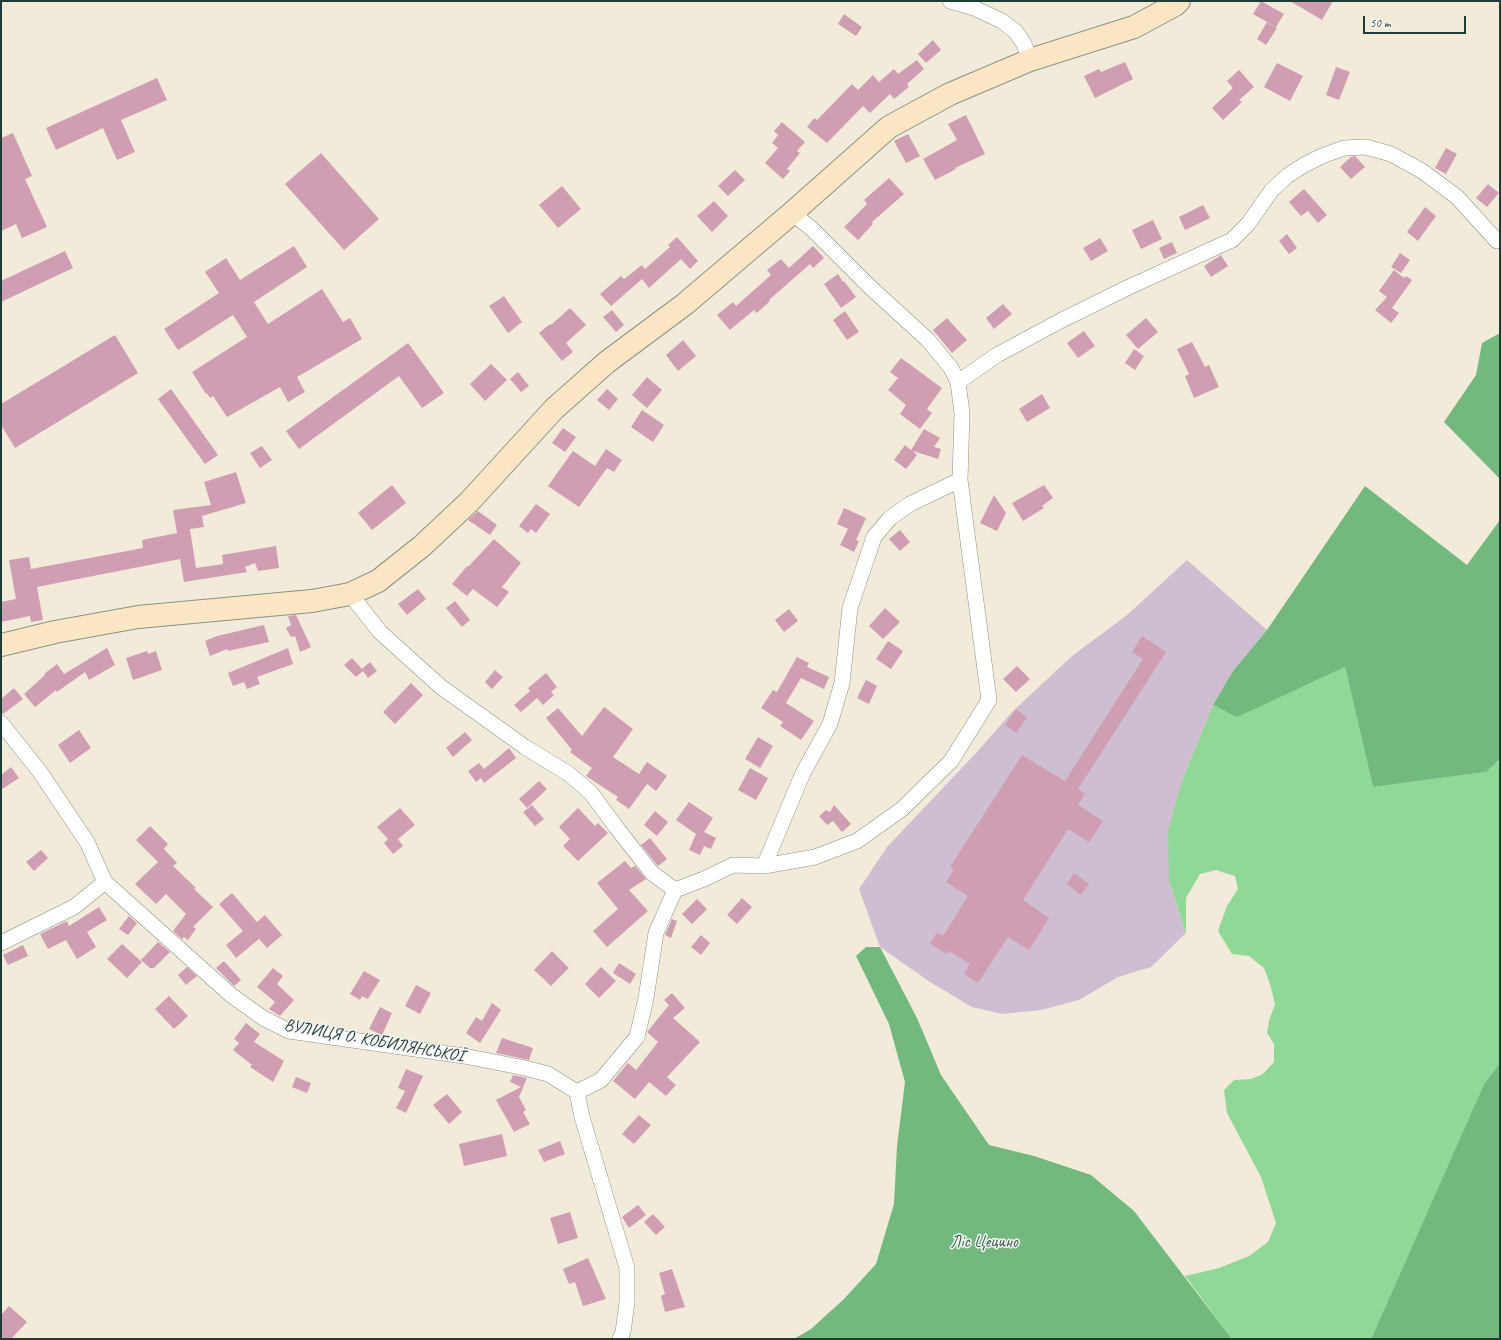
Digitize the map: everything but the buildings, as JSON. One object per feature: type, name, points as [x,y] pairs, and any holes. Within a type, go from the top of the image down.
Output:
[{"type":"main road","points":[[1,645],[55,632],[138,617],[312,601],[350,594],[378,581],[422,546],[469,502],[554,409],[607,362],[685,304],[792,213],[889,126],[950,94],[1030,60],[1134,27],[1175,5],[1179,1]]},
{"type":"street","points":[[950,1],[974,8],[1002,21],[1016,32],[1024,44],[1030,60]]},
{"type":"street","points":[[958,382],[997,356],[1062,320],[1232,240],[1248,224],[1272,190],[1287,176],[1304,164],[1344,148],[1366,147],[1391,154],[1422,171],[1457,197],[1497,241]]},
{"type":"street","points":[[620,1339],[624,1332],[627,1302],[627,1268],[582,1117],[577,1092],[601,1080],[637,1037],[646,998],[656,933],[675,890],[704,879],[733,864],[764,866],[815,857],[857,841],[902,809],[951,761],[989,700],[960,480],[962,413],[958,382],[951,368],[928,340],[870,287],[812,229],[792,213]]},
{"type":"street","points":[[764,866],[803,773],[830,724],[842,683],[850,608],[874,536],[890,518],[910,504],[960,480]]},
{"type":"street","points":[[350,594],[380,632],[441,687],[525,747],[569,774],[591,792],[652,873],[675,890]]},
{"type":"street","name":"ВУЛИЦЯ О. КОБИЛЯНСЬКОЇ","points":[[1,723],[40,772],[86,842],[105,882],[231,995],[263,1018],[289,1030],[464,1056],[525,1068],[548,1074],[577,1092]]},
{"type":"street","points":[[1,942],[74,907],[105,882]]},
{"type":"shaded area","points":[[1187,560],[1267,630],[1233,671],[1213,705],[1183,778],[1169,881],[1186,933],[1151,967],[1118,977],[1079,1000],[1041,1010],[1002,1014],[972,1007],[930,982],[880,947],[859,889],[887,847],[977,752],[1012,712],[1072,656],[1127,615]]},
{"type":"green space","points":[[1500,333],[1500,479],[1444,422],[1476,375],[1482,343]]},
{"type":"green space","points":[[1365,486],[1467,565],[1500,520],[1500,759],[1486,772],[1373,787],[1345,667],[1237,717],[1213,705],[1233,671],[1267,630]]},
{"type":"green space","points":[[1345,667],[1373,787],[1486,772],[1500,759],[1500,1063],[1484,1084],[1371,1339],[1232,1339],[1185,1276],[1219,1268],[1249,1256],[1268,1242],[1276,1223],[1261,1177],[1227,1113],[1224,1090],[1234,1080],[1251,1079],[1263,1074],[1274,1062],[1274,1044],[1267,1033],[1269,1021],[1275,1004],[1264,968],[1249,956],[1232,954],[1218,931],[1227,906],[1238,889],[1235,876],[1216,870],[1200,874],[1186,898],[1186,933],[1169,881],[1168,831],[1183,778],[1213,705],[1237,716]]},
{"type":"green space","name":"Ліс Цецино","points":[[866,947],[880,947],[917,1018],[941,1075],[989,1145],[1034,1156],[1091,1175],[1134,1211],[1232,1339],[794,1339],[811,1329],[844,1299],[876,1264],[894,1204],[897,1146],[905,1082],[889,1024],[856,956]]},
{"type":"green space","points":[[1500,1063],[1500,1339],[1371,1339],[1484,1084]]}]
